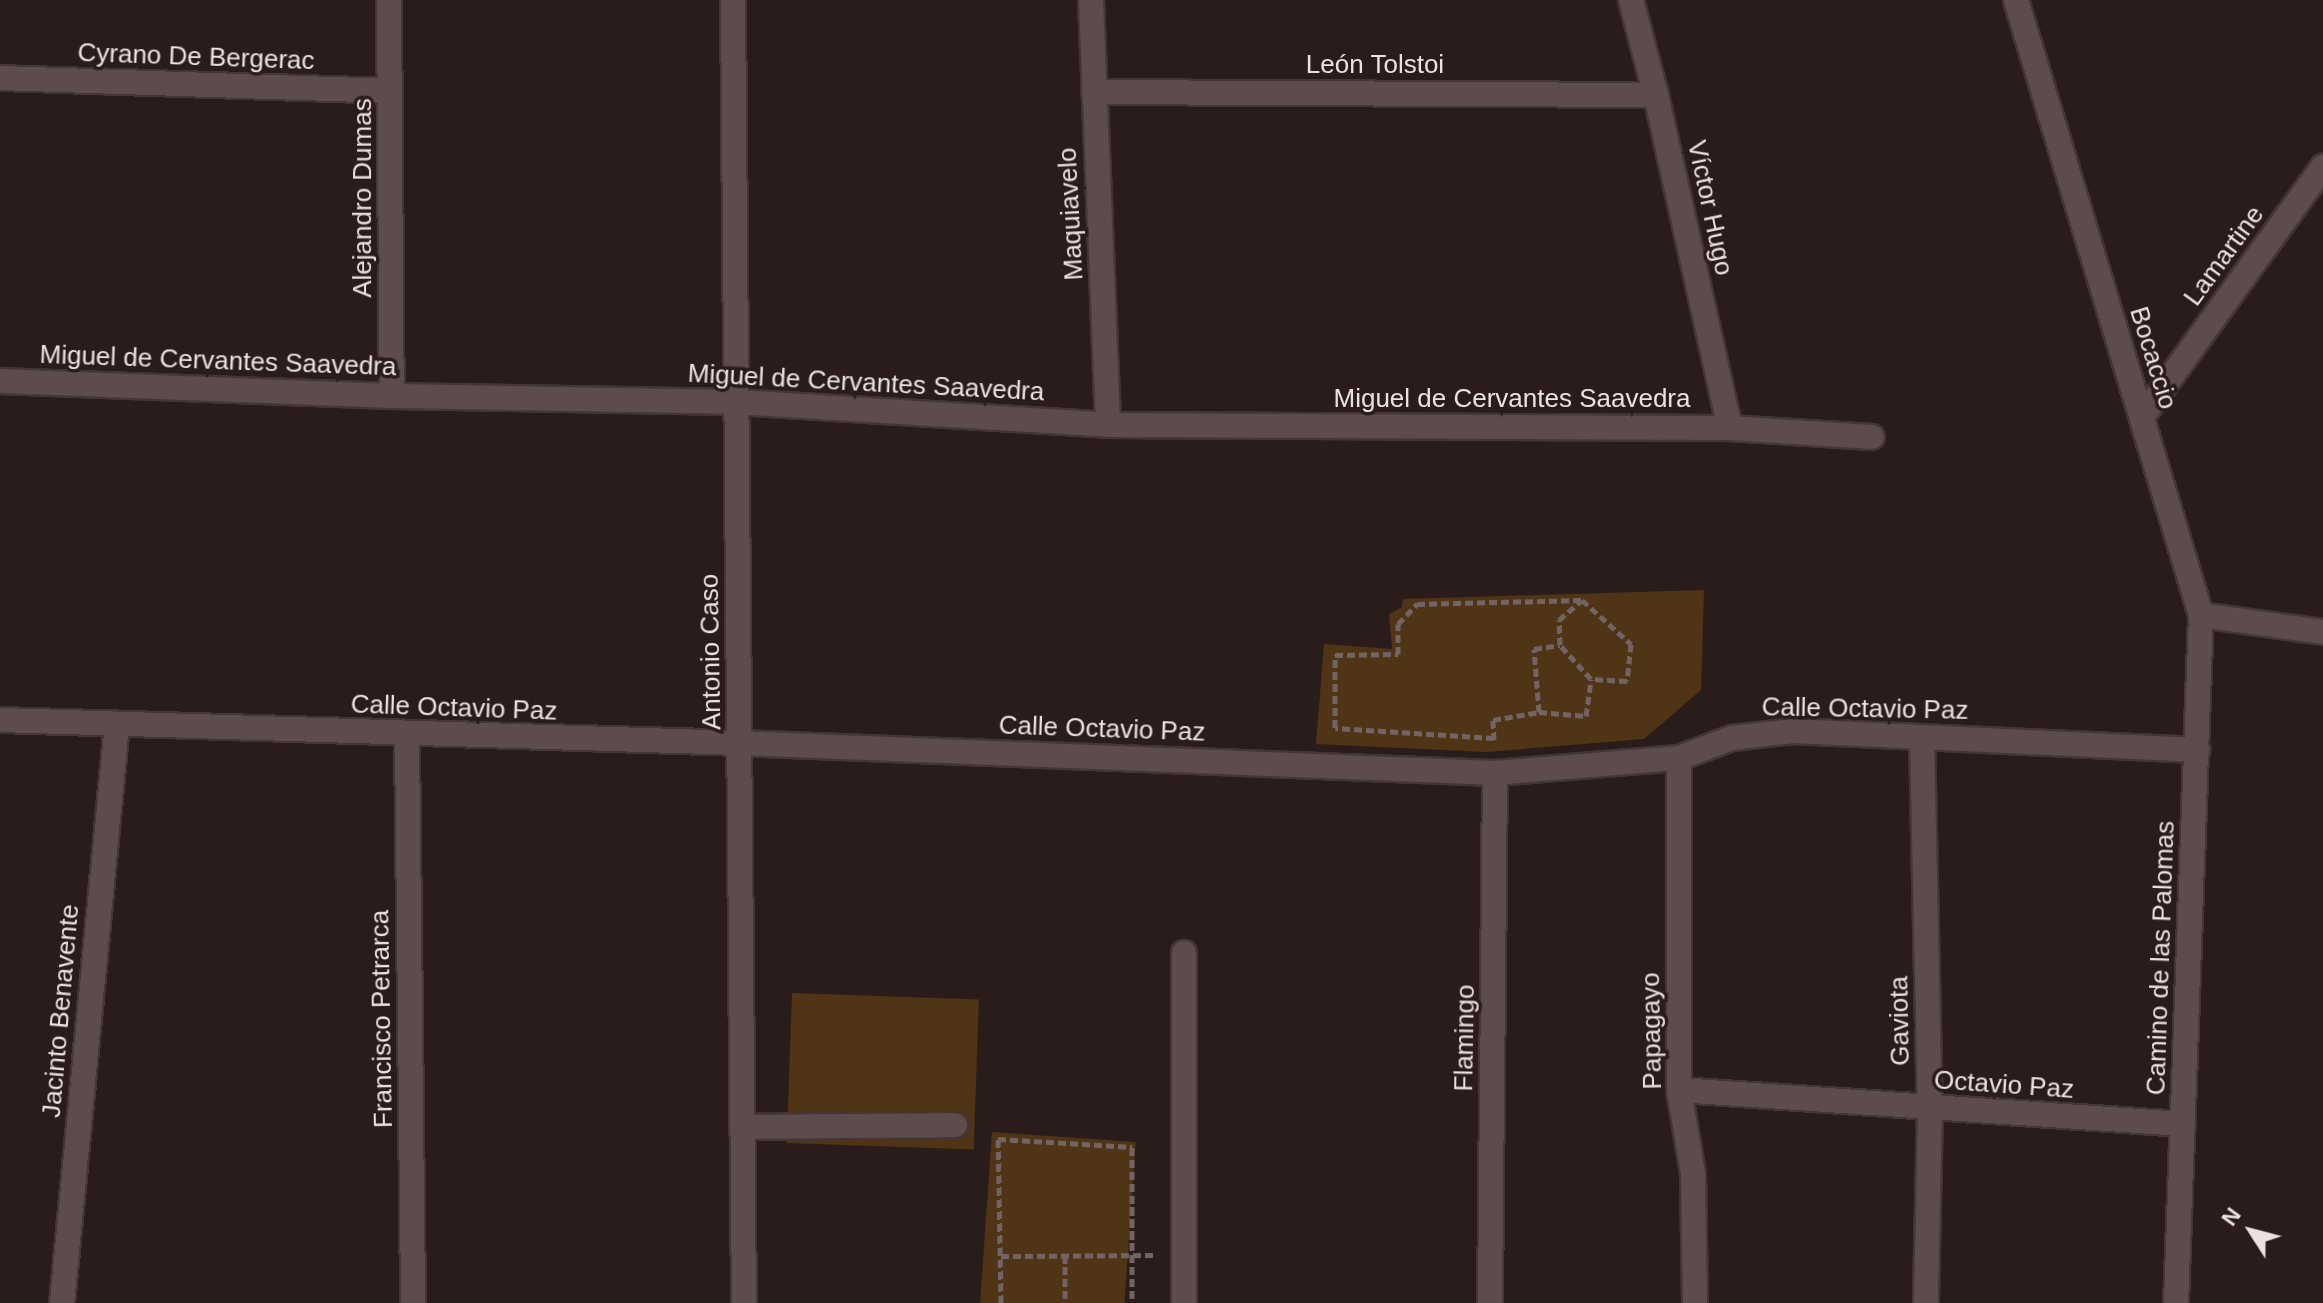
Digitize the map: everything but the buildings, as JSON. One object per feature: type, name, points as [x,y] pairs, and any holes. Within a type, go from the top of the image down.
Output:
[{"type":"street","name":"Alejandro Dumas","points":[[389,0],[392,396]]},
{"type":"street","name":"Antonio Caso","points":[[733,0],[744,1303]]},
{"type":"street","name":"Maquiavelo","points":[[1091,0],[1108,425]]},
{"type":"street","name":"Víctor Hugo","points":[[1631,0],[1656,95],[1730,428]]},
{"type":"street","name":"Bocaccio","points":[[2016,0],[2201,615]]},
{"type":"street","name":"Cyrano De Bergerac","points":[[0,78],[390,91]]},
{"type":"street","name":"León Tolstoi","points":[[1094,92],[1656,95]]},
{"type":"street","name":"Lamartine","points":[[2142,417],[2323,167]]},
{"type":"street","name":"Miguel de Cervantes Saavedra","points":[[0,381],[392,396],[736,402],[1108,425],[1730,428],[1872,437]]},
{"type":"street","points":[[2201,615],[2323,632]]},
{"type":"street","name":"Camino de las Palomas","points":[[2176,1303],[2201,615]]},
{"type":"street","name":"Calle Octavio Paz","points":[[0,720],[739,743],[1495,773],[1679,758],[1716,743],[1762,732],[2198,750]]},
{"type":"street","name":"Jacinto Benavente","points":[[62,1303],[117,724]]},
{"type":"street","name":"Francisco Petrarca","points":[[407,735],[413,1303]]},
{"type":"street","name":"Gaviota","points":[[1922,737],[1930,1108],[1926,1303]]},
{"type":"street","name":"Papagayo","points":[[1679,758],[1679,1090],[1693,1174],[1695,1303]]},
{"type":"street","name":"Flamingo","points":[[1490,1303],[1495,773]]},
{"type":"street","points":[[1184,953],[1184,1303]]},
{"type":"street","name":"Octavio Paz","points":[[1679,1090],[2183,1124]]},
{"type":"street","points":[[743,1127],[955,1125]]},
{"type":"path","points":[[1494,738],[1335,728],[1335,655],[1398,654],[1398,624],[1417,604],[1582,600],[1631,644],[1627,681],[1591,679],[1560,645],[1559,620],[1582,600]]},
{"type":"path","points":[[1539,712],[1534,649],[1560,645]]},
{"type":"path","points":[[1495,773],[1493,720],[1539,712],[1586,716],[1591,679]]},
{"type":"path","points":[[1001,1303],[998,1139],[1132,1147],[1132,1303]]},
{"type":"path","points":[[1001,1256],[1184,1254]]},
{"type":"path","points":[[1065,1255],[1065,1303]]},
{"type":"shaded area","points":[[1704,590],[1701,690],[1644,739],[1486,752],[1316,744],[1324,644],[1392,649],[1389,614],[1402,607],[1403,599]]},
{"type":"shaded area","points":[[792,993],[979,1000],[974,1149],[787,1143]]},
{"type":"shaded area","points":[[992,1132],[1136,1142],[1124,1303],[980,1303]]}]
